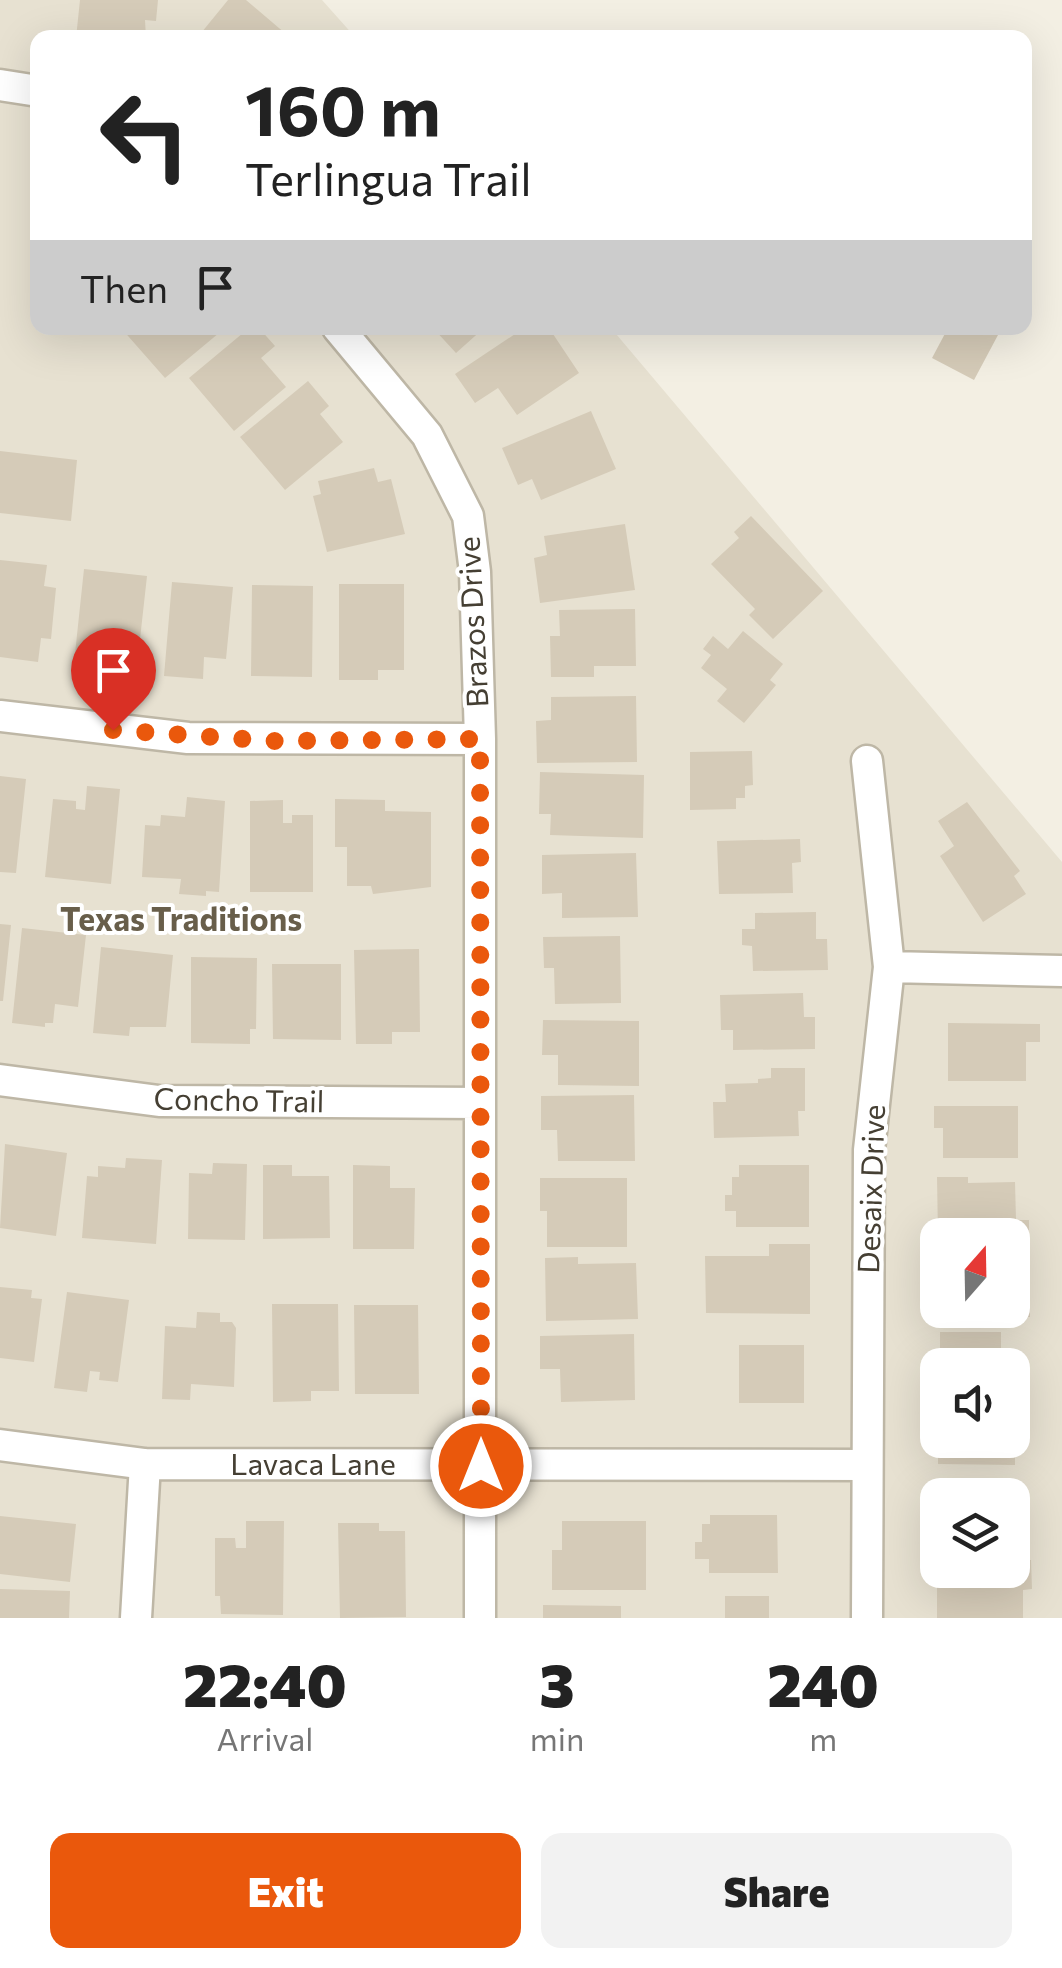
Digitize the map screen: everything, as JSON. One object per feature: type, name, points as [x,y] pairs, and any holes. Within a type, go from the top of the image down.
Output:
[{"type":"street","points":[[0,85],[30,91]]},
{"type":"street","name":"Brazos Drive","points":[[344,335],[427,436],[468,516],[478,627],[480,739],[480,1618]]},
{"type":"street","points":[[0,716],[188,738],[480,739]]},
{"type":"street","name":"Desaix Drive","points":[[867,1618],[868,1150],[888,966],[868,761]]},
{"type":"street","points":[[888,966],[1062,970]]},
{"type":"street","name":"Concho Trail","points":[[0,1080],[159,1101],[479,1103]]},
{"type":"street","name":"Lavaca Lane","points":[[0,1445],[145,1464],[867,1465]]},
{"type":"street","points":[[136,1618],[145,1464]]},
{"type":"shaded area","points":[[0,0],[322,0],[349,30],[30,30],[30,335],[617,335],[1062,862],[1062,1618],[0,1618]]},
{"type":"building","points":[[80,0],[158,0],[156,21],[145,20],[146,30],[77,30]]},
{"type":"building","points":[[228,0],[246,0],[281,30],[204,30]]},
{"type":"building","points":[[127,335],[217,335],[165,378]]},
{"type":"building","points":[[241,335],[265,335],[275,346],[261,358],[286,387],[234,431],[189,378]]},
{"type":"building","points":[[439,335],[476,335],[456,353]]},
{"type":"building","points":[[514,335],[554,335],[579,373],[517,415],[498,388],[475,403],[455,374]]},
{"type":"building","points":[[944,335],[998,335],[974,380],[932,358]]},
{"type":"building","points":[[308,381],[329,406],[320,414],[343,442],[285,490],[240,437]]},
{"type":"building","points":[[591,411],[616,469],[541,500],[532,479],[518,485],[502,448]]},
{"type":"building","points":[[0,451],[77,460],[71,521],[0,513]]},
{"type":"building","points":[[374,468],[378,482],[391,479],[405,534],[327,552],[313,496],[321,494],[318,481]]},
{"type":"building","points":[[751,516],[823,591],[773,639],[749,615],[755,609],[711,564],[739,538],[734,532]]},
{"type":"building","points":[[625,524],[635,590],[540,603],[534,558],[547,555],[544,536]]},
{"type":"building","points":[[0,560],[47,565],[44,586],[56,588],[51,639],[41,638],[38,662],[0,657]]},
{"type":"building","points":[[84,569],[147,576],[139,648],[117,646],[115,668],[74,663]]},
{"type":"building","points":[[172,582],[233,587],[226,659],[204,657],[203,679],[164,676]]},
{"type":"building","points":[[339,584],[404,584],[404,670],[378,670],[378,680],[339,680]]},
{"type":"building","points":[[252,585],[313,586],[312,677],[251,676]]},
{"type":"building","points":[[635,609],[636,666],[594,666],[594,677],[551,677],[550,636],[560,636],[559,610]]},
{"type":"building","points":[[743,631],[783,664],[770,680],[776,685],[744,723],[717,701],[727,689],[701,668],[711,655],[703,649],[713,636],[728,649]]},
{"type":"building","points":[[636,696],[637,762],[537,763],[536,721],[551,720],[551,697]]},
{"type":"building","points":[[752,751],[753,785],[745,786],[745,798],[736,798],[736,809],[690,810],[690,752]]},
{"type":"building","points":[[540,772],[644,775],[643,838],[550,835],[551,814],[539,814]]},
{"type":"building","points":[[0,776],[26,779],[16,873],[0,872]]},
{"type":"building","points":[[87,786],[120,789],[111,884],[45,877],[53,799],[76,801],[76,809],[85,810]]},
{"type":"building","points":[[187,797],[225,801],[219,892],[206,891],[206,896],[179,894],[181,879],[142,877],[145,825],[160,826],[161,815],[185,817]]},
{"type":"building","points":[[335,799],[385,800],[385,811],[431,812],[431,887],[373,894],[371,886],[347,886],[347,847],[335,847]]},
{"type":"building","points":[[283,800],[283,823],[292,823],[292,815],[313,815],[313,892],[250,892],[250,801]]},
{"type":"building","points":[[967,802],[1020,871],[1014,876],[1026,894],[983,922],[940,856],[954,846],[938,821]]},
{"type":"building","points":[[800,839],[801,862],[792,863],[793,893],[719,894],[717,841]]},
{"type":"building","points":[[636,853],[638,917],[562,918],[562,893],[542,894],[542,855]]},
{"type":"building","points":[[816,912],[816,939],[827,939],[828,970],[753,971],[752,946],[742,945],[742,929],[755,929],[755,913]]},
{"type":"building","points":[[0,924],[11,925],[3,1001],[0,1001]]},
{"type":"building","points":[[22,928],[86,935],[78,1007],[55,1004],[53,1023],[45,1023],[45,1027],[12,1023]]},
{"type":"building","points":[[620,936],[621,1003],[555,1004],[554,968],[544,968],[543,937]]},
{"type":"building","points":[[101,947],[173,955],[166,1027],[130,1027],[129,1036],[93,1033]]},
{"type":"building","points":[[419,949],[420,1032],[392,1032],[392,1044],[356,1044],[354,950]]},
{"type":"building","points":[[191,957],[257,958],[256,1029],[250,1029],[250,1044],[191,1043]]},
{"type":"building","points":[[272,964],[341,964],[341,1040],[273,1039]]},
{"type":"building","points":[[803,993],[804,1017],[815,1017],[815,1049],[733,1050],[733,1030],[721,1030],[720,995]]},
{"type":"building","points":[[543,1020],[639,1021],[639,1086],[558,1085],[558,1055],[542,1055]]},
{"type":"building","points":[[948,1023],[1040,1024],[1040,1042],[1026,1042],[1026,1081],[948,1081]]},
{"type":"building","points":[[771,1068],[805,1068],[805,1111],[798,1111],[799,1136],[714,1138],[713,1102],[726,1102],[725,1084],[758,1083],[758,1079],[771,1078]]},
{"type":"building","points":[[634,1095],[635,1161],[558,1161],[557,1130],[541,1130],[541,1096]]},
{"type":"building","points":[[934,1106],[1018,1106],[1018,1158],[943,1158],[943,1128],[934,1128]]},
{"type":"building","points":[[5,1144],[67,1153],[56,1236],[0,1228]]},
{"type":"building","points":[[126,1158],[162,1160],[156,1244],[82,1238],[87,1176],[98,1177],[98,1166],[125,1168]]},
{"type":"building","points":[[213,1163],[247,1164],[245,1240],[188,1239],[189,1173],[212,1174]]},
{"type":"building","points":[[263,1165],[292,1165],[292,1176],[329,1176],[330,1238],[263,1239]]},
{"type":"building","points":[[353,1165],[390,1166],[390,1188],[415,1188],[414,1249],[353,1249]]},
{"type":"building","points":[[739,1165],[809,1165],[809,1227],[736,1227],[736,1211],[725,1211],[725,1195],[732,1195],[732,1177],[739,1177]]},
{"type":"building","points":[[937,1177],[968,1177],[968,1183],[1015,1182],[1016,1218],[938,1218]]},
{"type":"building","points":[[540,1178],[627,1178],[627,1247],[547,1247],[547,1211],[540,1211]]},
{"type":"building","points":[[769,1244],[810,1244],[810,1314],[706,1313],[705,1256],[769,1256]]},
{"type":"building","points":[[578,1257],[578,1264],[636,1263],[638,1319],[546,1321],[545,1258]]},
{"type":"building","points":[[0,1287],[32,1290],[31,1298],[42,1299],[34,1362],[0,1358]]},
{"type":"building","points":[[67,1292],[129,1300],[118,1382],[99,1380],[100,1372],[90,1371],[87,1392],[54,1388]]},
{"type":"building","points":[[272,1304],[338,1304],[339,1391],[311,1391],[311,1401],[273,1402]]},
{"type":"building","points":[[354,1305],[418,1305],[419,1394],[355,1394]]},
{"type":"building","points":[[197,1312],[220,1313],[220,1322],[232,1322],[236,1328],[234,1387],[191,1384],[190,1400],[162,1399],[165,1326],[196,1328]]},
{"type":"building","points":[[940,1332],[1001,1332],[1001,1348],[940,1348]]},
{"type":"building","points":[[634,1334],[635,1400],[561,1402],[560,1369],[540,1369],[540,1336]]},
{"type":"building","points":[[739,1345],[804,1345],[804,1403],[739,1403]]},
{"type":"building","points":[[938,1458],[1015,1458],[1015,1465],[938,1464]]},
{"type":"building","points":[[710,1515],[777,1515],[778,1573],[709,1573],[709,1559],[695,1559],[695,1542],[702,1542],[702,1524],[710,1524]]},
{"type":"building","points":[[0,1516],[76,1524],[70,1582],[0,1574]]},
{"type":"building","points":[[246,1521],[284,1521],[283,1615],[221,1614],[220,1596],[215,1596],[215,1538],[235,1538],[236,1548],[246,1548]]},
{"type":"building","points":[[562,1521],[646,1521],[646,1590],[552,1590],[552,1550],[562,1550]]},
{"type":"building","points":[[338,1523],[379,1523],[379,1531],[405,1531],[406,1617],[340,1618]]},
{"type":"building","points":[[1031,1560],[1032,1589],[1023,1590],[1023,1618],[937,1618],[937,1588],[1030,1588]]},
{"type":"building","points":[[0,1589],[70,1591],[69,1618],[0,1618]]},
{"type":"building","points":[[725,1596],[769,1596],[769,1618],[725,1618]]},
{"type":"building","points":[[543,1605],[621,1606],[621,1618],[543,1618]]},
{"type":"district","name":"Texas Traditions","points":[[181,920]]},
{"type":"route","points":[[113,730],[274,741],[480,739],[481,1466]]}]
